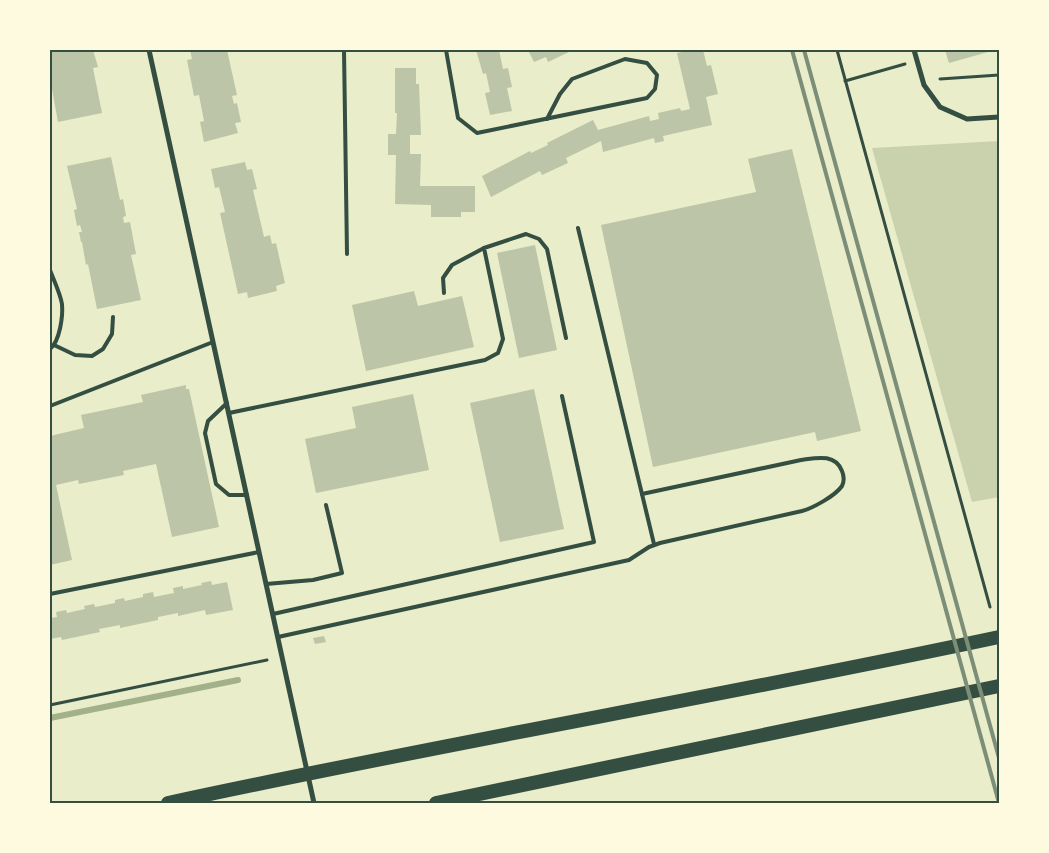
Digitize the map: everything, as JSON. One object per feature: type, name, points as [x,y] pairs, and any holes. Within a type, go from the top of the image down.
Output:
[{"type":"highway","points":[[168,803],[999,637]]},
{"type":"highway","points":[[436,803],[999,686]]},
{"type":"street","points":[[149,50],[314,803]]},
{"type":"street","points":[[914,50],[924,86],[940,107],[967,119],[999,117]]},
{"type":"lane","points":[[344,50],[347,254]]},
{"type":"lane","points":[[446,50],[458,118],[477,133],[647,98],[655,90],[656,75],[647,63],[625,59],[572,79],[560,94],[547,118]]},
{"type":"lane","points":[[578,228],[654,544]]},
{"type":"lane","points":[[444,293],[443,278],[452,265],[484,248],[526,234],[540,239],[547,248],[566,338]]},
{"type":"lane","points":[[229,413],[485,360],[498,353],[503,339],[484,248]]},
{"type":"lane","points":[[50,270],[62,304],[60,329],[52,347],[75,355],[92,356],[103,349],[112,334],[113,317]]},
{"type":"lane","points":[[50,406],[213,342]]},
{"type":"lane","points":[[273,614],[594,542],[562,396]]},
{"type":"lane","points":[[227,403],[208,421],[205,433],[210,460],[216,484],[229,495],[247,495]]},
{"type":"lane","points":[[278,637],[629,560],[654,544],[809,509],[840,488],[843,483],[842,472],[835,461],[819,458],[800,460],[642,494]]},
{"type":"lane","points":[[266,584],[313,580],[342,573],[326,504]]},
{"type":"lane","points":[[50,594],[259,552]]},
{"type":"path","points":[[837,50],[990,607]]},
{"type":"path","points":[[845,81],[917,60]]},
{"type":"path","points":[[940,78],[999,75]]},
{"type":"path","points":[[50,705],[266,660]]},
{"type":"green space","points":[[999,141],[999,497],[972,502],[872,148]]},
{"type":"building","points":[[50,50],[93,50],[98,67],[93,68],[102,113],[58,122],[50,78]]},
{"type":"building","points":[[190,50],[227,50],[237,95],[232,96],[234,104],[237,103],[241,122],[235,123],[238,133],[204,142],[200,122],[204,121],[199,95],[194,96],[187,60],[192,59]]},
{"type":"building","points":[[476,50],[499,50],[503,69],[508,68],[512,87],[507,88],[512,111],[490,115],[485,93],[490,92],[486,73],[483,74]]},
{"type":"building","points":[[528,50],[568,50],[569,52],[548,62],[546,57],[534,62]]},
{"type":"building","points":[[703,50],[707,66],[711,65],[718,94],[706,97],[712,125],[663,136],[664,141],[655,143],[654,138],[603,152],[601,141],[566,158],[568,163],[542,175],[540,171],[491,197],[482,176],[530,151],[531,153],[548,145],[547,143],[593,120],[598,130],[649,116],[650,121],[659,119],[658,113],[680,108],[681,111],[690,109],[677,53]]},
{"type":"building","points":[[945,50],[988,50],[988,52],[949,63]]},
{"type":"building","points":[[395,68],[416,68],[416,84],[419,84],[421,135],[410,135],[410,154],[421,154],[420,186],[475,186],[475,212],[461,212],[461,217],[431,217],[431,205],[395,204],[396,155],[388,155],[388,134],[396,134]]},
{"type":"building","points":[[792,149],[861,431],[817,441],[815,432],[653,467],[601,225],[756,192],[748,159]]},
{"type":"building","points":[[111,157],[120,200],[123,199],[126,216],[123,217],[124,223],[130,222],[136,254],[131,255],[141,300],[97,309],[79,232],[82,232],[80,225],[77,226],[74,210],[77,209],[67,166]]},
{"type":"building","points":[[245,162],[247,170],[252,169],[257,189],[253,190],[264,237],[270,235],[272,244],[276,243],[285,283],[276,286],[277,291],[248,298],[247,292],[238,294],[220,213],[225,212],[219,187],[215,188],[211,169]]},
{"type":"building","points":[[535,245],[557,350],[519,358],[497,253]]},
{"type":"building","points":[[414,291],[418,306],[462,296],[474,347],[366,371],[352,305]]},
{"type":"building","points":[[186,385],[186,389],[189,389],[219,527],[172,537],[156,464],[123,471],[124,475],[79,484],[78,480],[56,485],[72,560],[50,565],[50,436],[84,428],[81,415],[143,402],[141,395]]},
{"type":"building","points":[[534,389],[564,529],[500,542],[470,403]]},
{"type":"building","points":[[413,394],[429,470],[316,493],[305,439],[356,428],[352,407]]},
{"type":"building","points":[[211,581],[212,585],[227,582],[233,610],[206,615],[205,610],[178,616],[178,613],[158,617],[158,620],[120,628],[120,625],[99,629],[100,632],[62,640],[61,637],[50,639],[50,618],[57,617],[56,612],[66,610],[67,613],[85,609],[84,606],[94,604],[95,607],[115,603],[115,600],[124,598],[125,601],[143,597],[143,594],[153,592],[154,597],[174,593],[173,588],[183,586],[183,589]]},
{"type":"building","points":[[324,636],[326,642],[315,644],[313,638]]},
{"type":"waterway","points":[[50,718],[238,680]]},
{"type":"railway","points":[[792,50],[999,803]]},
{"type":"railway","points":[[804,50],[999,758]]}]
